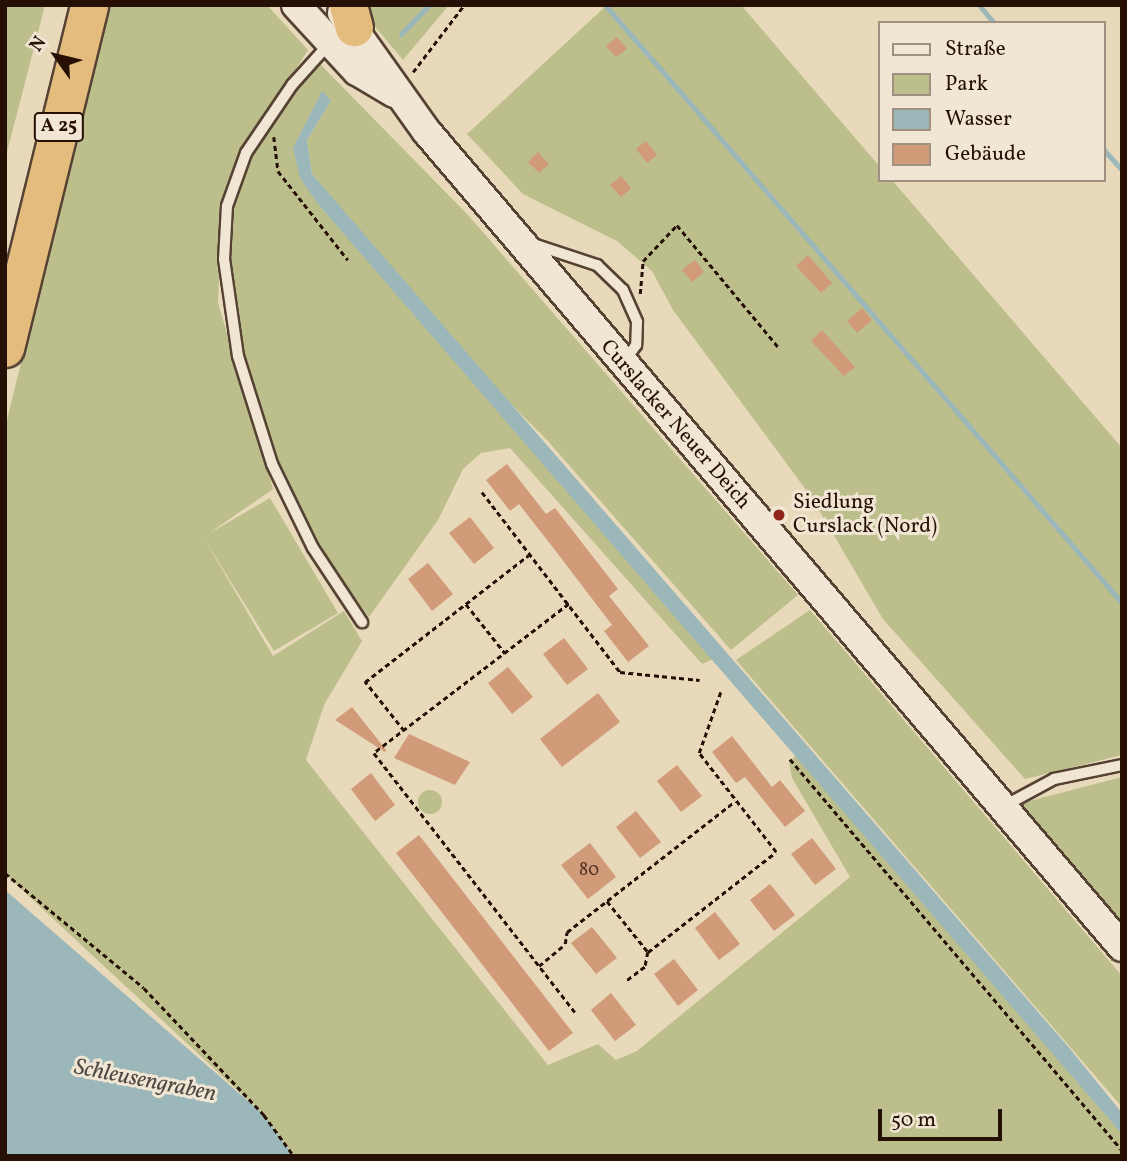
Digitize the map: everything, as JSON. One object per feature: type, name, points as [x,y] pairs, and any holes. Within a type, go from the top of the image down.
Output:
[{"type":"highway","name":"A 25","points":[[5,242],[65,5]]},
{"type":"highway","name":"A 25","points":[[5,348],[89,5]]},
{"type":"street","name":"Curslacker Neuer Deich","points":[[296,5],[342,20],[376,52],[394,93],[1122,947]]},
{"type":"lane","points":[[342,20],[276,106],[246,153],[228,206],[228,305],[247,393],[283,490],[362,622]]},
{"type":"lane","points":[[517,240],[597,265],[623,290],[638,322],[636,345],[623,364]]},
{"type":"lane","points":[[1003,807],[1054,779],[1122,765]]},
{"type":"path","points":[[394,93],[464,5]]},
{"type":"path","points":[[276,106],[278,171],[348,260]]},
{"type":"path","points":[[638,322],[643,261],[677,225],[779,348]]},
{"type":"path","points":[[482,492],[620,673],[700,680]]},
{"type":"path","points":[[404,730],[365,682],[530,554]]},
{"type":"path","points":[[466,604],[505,653]]},
{"type":"path","points":[[569,604],[374,753],[575,1012]]},
{"type":"path","points":[[625,982],[645,967],[648,953],[776,852],[699,752],[721,691]]},
{"type":"path","points":[[790,759],[1122,1150]]},
{"type":"path","points":[[539,966],[565,944],[567,932],[736,800]]},
{"type":"path","points":[[5,873],[144,988],[264,1115],[294,1156]]},
{"type":"path","points":[[607,901],[648,953]]},
{"type":"green space","points":[[5,5],[45,5],[5,160]]},
{"type":"green space","points":[[109,5],[267,5],[308,50],[239,157],[222,200],[218,303],[273,489],[208,534],[270,498],[338,613],[274,651],[203,537],[273,656],[344,611],[362,641],[324,705],[306,760],[548,1065],[598,1044],[616,1060],[637,1051],[850,877],[792,778],[789,762],[798,754],[1122,1134],[1122,1156],[294,1156],[264,1115],[5,874],[5,428]]},
{"type":"green space","points":[[357,5],[449,5],[403,60]]},
{"type":"green space","points":[[607,5],[741,5],[878,165],[878,182],[894,182],[1122,448],[1122,755],[1025,779],[883,619],[812,498],[673,310],[652,271],[617,241],[523,194],[467,134]]},
{"type":"green space","points":[[319,63],[468,215],[798,595],[731,650],[547,440],[469,362],[312,174],[307,140],[331,101],[293,148],[318,204],[716,658],[702,664],[510,448],[481,453],[463,469],[438,520],[369,617],[324,557],[278,467],[250,384],[230,275],[234,209],[261,136]]},
{"type":"green space","points":[[810,610],[1122,976],[1122,1107],[736,660]]},
{"type":"green space","points":[[1122,777],[1122,923],[1018,804]]},
{"type":"green space","points":[[430,790],[439,793],[442,802],[439,811],[430,814],[421,811],[418,802],[421,793]]},
{"type":"water","points":[[322,91],[331,101],[307,140],[312,174],[1071,1050],[1122,1113],[1122,1134],[318,204],[300,178],[293,148]]},
{"type":"water","name":"Schleusengraben","points":[[5,890],[264,1115],[294,1156],[5,1156]]},
{"type":"building","points":[[617,37],[627,49],[616,57],[606,46]]},
{"type":"building","points":[[646,141],[657,155],[647,163],[636,149]]},
{"type":"building","points":[[538,152],[549,164],[539,173],[528,162]]},
{"type":"building","points":[[621,176],[631,188],[621,197],[610,185]]},
{"type":"building","points":[[808,255],[832,283],[821,293],[796,266]]},
{"type":"building","points":[[695,260],[704,272],[692,282],[682,270]]},
{"type":"building","points":[[862,308],[872,320],[857,333],[847,321]]},
{"type":"building","points":[[822,330],[855,367],[844,376],[811,341]]},
{"type":"building","points":[[507,464],[546,514],[555,508],[618,589],[609,596],[649,646],[628,662],[604,631],[612,625],[519,504],[510,511],[486,480]]},
{"type":"building","points":[[470,517],[494,548],[474,564],[449,533]]},
{"type":"building","points":[[428,563],[453,594],[432,611],[408,579]]},
{"type":"building","points":[[564,638],[588,669],[567,685],[543,654]]},
{"type":"building","points":[[508,667],[533,697],[512,714],[488,683]]},
{"type":"building","points":[[598,693],[620,722],[562,767],[540,739]]},
{"type":"building","points":[[352,707],[386,750],[385,752],[335,720]]},
{"type":"building","points":[[409,734],[470,762],[455,785],[394,758]]},
{"type":"building","points":[[732,736],[772,787],[780,780],[805,811],[785,827],[745,777],[736,783],[712,752]]},
{"type":"building","points":[[677,765],[702,796],[681,812],[657,781]]},
{"type":"building","points":[[371,773],[395,805],[375,821],[351,789]]},
{"type":"building","points":[[636,811],[661,842],[640,858],[616,827]]},
{"type":"building","points":[[419,835],[573,1033],[549,1051],[396,853]]},
{"type":"building","points":[[812,838],[836,869],[815,885],[791,854]]},
{"type":"building","points":[[590,843],[616,877],[588,899],[561,865]]},
{"type":"building","points":[[770,884],[795,915],[774,931],[750,900]]},
{"type":"building","points":[[715,912],[740,944],[719,960],[695,928]]},
{"type":"building","points":[[592,927],[617,958],[596,974],[571,943]]},
{"type":"building","points":[[674,959],[698,990],[678,1006],[654,974]]},
{"type":"building","points":[[611,993],[636,1025],[615,1041],[591,1010]]},
{"type":"waterway","points":[[401,34],[429,5]]},
{"type":"waterway","points":[[605,5],[1122,603]]},
{"type":"waterway","points":[[979,5],[992,21]]},
{"type":"waterway","points":[[1106,152],[1122,170]]},
{"type":"place","name":"Siedlung Curslack (Nord)","points":[[779,515]]}]
